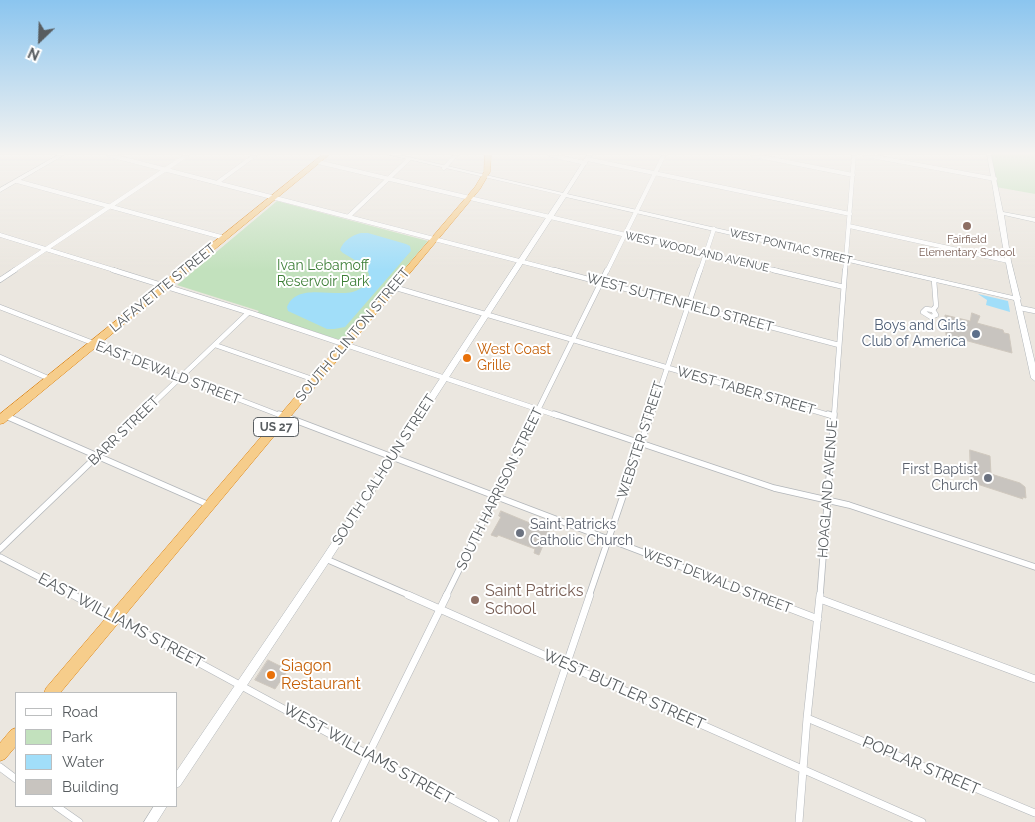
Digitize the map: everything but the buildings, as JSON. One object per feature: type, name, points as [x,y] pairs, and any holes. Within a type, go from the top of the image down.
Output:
[{"type":"highway","name":"LAFAYETTE STREET","points":[[3,418],[280,193]]},
{"type":"highway","name":"SOUTH CLINTON STREET","points":[[52,692],[473,193]]},
{"type":"highway","points":[[0,754],[15,736]]},
{"type":"street","points":[[64,193],[225,238]]},
{"type":"street","points":[[0,280],[128,193]]},
{"type":"street","name":"WEST SUTTENFIELD STREET","points":[[262,193],[839,345]]},
{"type":"street","points":[[349,216],[372,193]]},
{"type":"street","name":"WEST WOODLAND AVENUE","points":[[450,193],[844,287]]},
{"type":"street","name":"WEST PONTIAC STREET","points":[[557,193],[1018,299]]},
{"type":"street","name":"SOUTH HARRISON STREET","points":[[335,822],[647,193]]},
{"type":"street","points":[[750,193],[850,214]]},
{"type":"street","name":"HOAGLAND AVENUE","points":[[799,822],[807,718],[820,598],[826,501],[852,193]]},
{"type":"street","points":[[998,193],[1008,261],[1035,378]]},
{"type":"street","name":"SOUTH CALHOUN STREET","points":[[178,779],[326,559],[564,195]]},
{"type":"street","points":[[1001,213],[1035,220]]},
{"type":"street","points":[[849,226],[1008,261]]},
{"type":"street","name":"WEBSTER STREET","points":[[513,822],[714,229]]},
{"type":"street","points":[[0,235],[248,313],[774,488],[856,508],[1035,567]]},
{"type":"street","points":[[933,310],[936,306],[934,280]]},
{"type":"street","name":"WEST TABER STREET","points":[[393,288],[833,416]]},
{"type":"street","name":"EAST DEWALD STREET","points":[[0,307],[392,459]]},
{"type":"street","points":[[1020,308],[1035,311]]},
{"type":"street","name":"BARR STREET","points":[[0,549],[248,313]]},
{"type":"street","points":[[215,345],[315,380]]},
{"type":"street","points":[[0,357],[50,379]]},
{"type":"street","points":[[3,418],[98,456],[210,505]]},
{"type":"street","name":"WEST DEWALD STREET","points":[[392,459],[818,619]]},
{"type":"street","name":"EAST WILLIAMS STREET","points":[[0,557],[241,684]]},
{"type":"street","name":"WEST BUTLER STREET","points":[[326,559],[922,822]]},
{"type":"street","points":[[820,598],[1035,679]]},
{"type":"street","name":"WEST WILLIAMS STREET","points":[[241,684],[367,755],[495,822]]},
{"type":"street","name":"POPLAR STREET","points":[[807,718],[1035,813]]},
{"type":"street","points":[[0,767],[15,777]]},
{"type":"street","points":[[57,807],[79,822]]},
{"type":"street","points":[[150,822],[160,807]]},
{"type":"green space","name":"Ivan Lebamoff Reservoir Park","points":[[277,201],[428,241],[344,339],[337,339],[257,313],[259,311],[177,285]]},
{"type":"water","points":[[361,233],[368,233],[406,244],[410,246],[411,251],[345,327],[327,329],[288,311],[287,307],[294,297],[304,293],[343,293],[355,291],[364,286],[369,274],[365,266],[340,250],[348,239]]},
{"type":"water","points":[[978,294],[1008,301],[1010,312],[986,305],[987,300]]},
{"type":"place","name":"Fairfield Elementary School","points":[[967,226]]},
{"type":"place","name":"Boys and Girls Club of America","points":[[976,334]]},
{"type":"place","name":"West Coast Grille","points":[[467,358]]},
{"type":"place","name":"First Baptist Church","points":[[988,478]]},
{"type":"place","name":"Saint Patricks Catholic Church","points":[[520,533]]},
{"type":"place","name":"Saint Patricks School","points":[[475,600]]},
{"type":"place","name":"Siagon Restaurant","points":[[271,675]]}]
